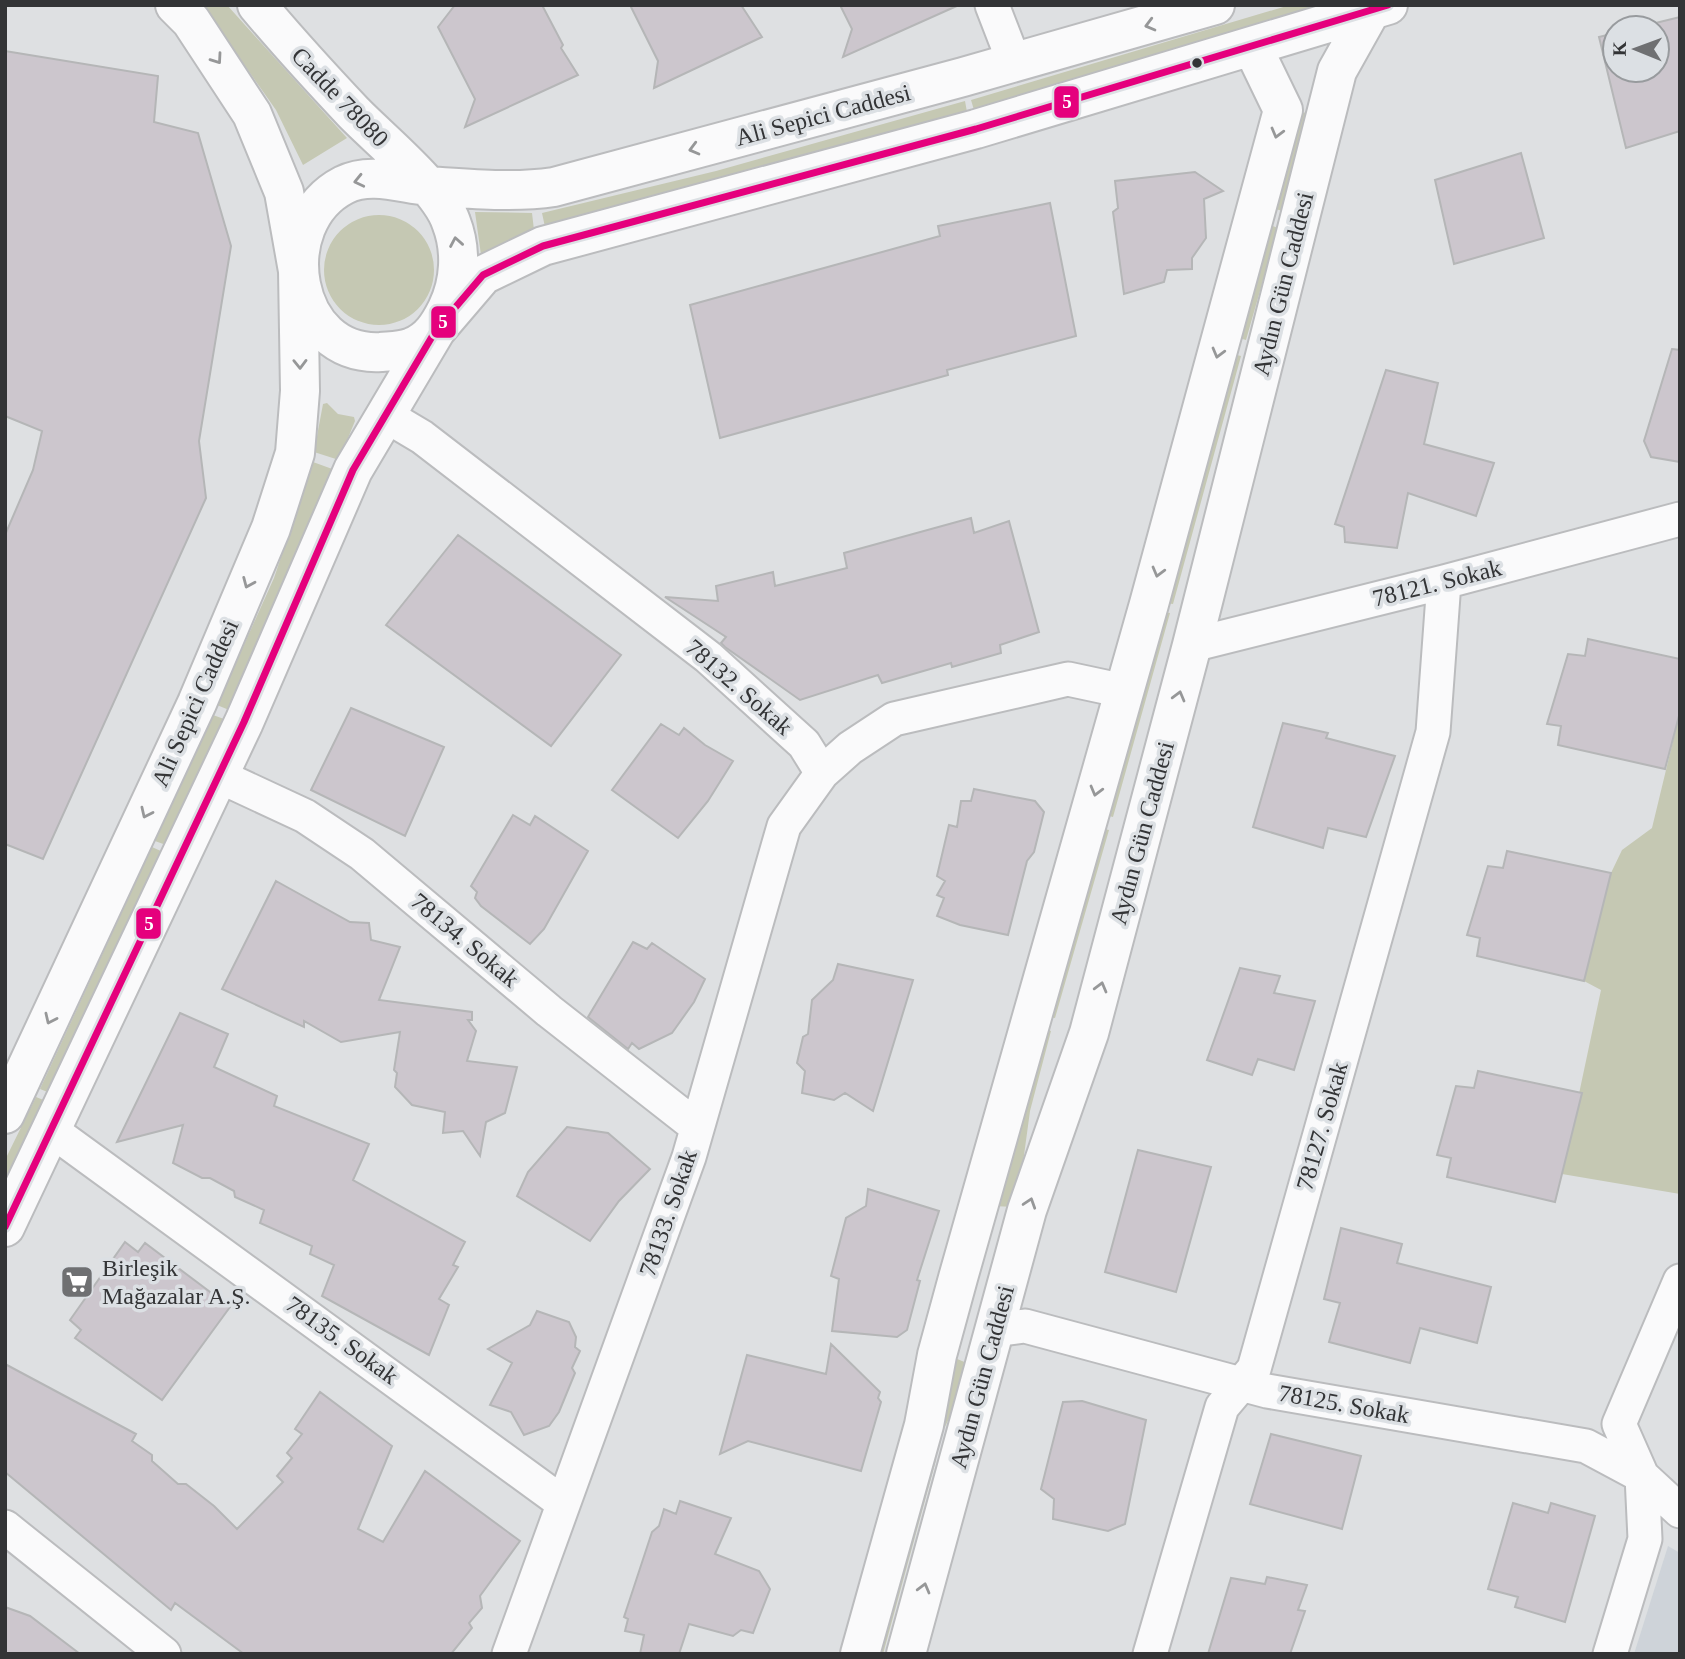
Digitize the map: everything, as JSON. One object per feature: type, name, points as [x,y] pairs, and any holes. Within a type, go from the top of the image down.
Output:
[{"type":"main road","points":[[175,5],[191,21],[252,114],[284,191],[298,271],[310,312],[322,332],[338,343],[366,353],[413,347],[436,330],[452,300],[459,271],[457,243],[451,220],[426,186],[374,178],[344,185],[321,202],[304,226],[298,271]]},
{"type":"main road","name":"Cadde 78080","points":[[257,5],[352,111],[426,186]]},
{"type":"main road","name":"Ali Sepici Caddesi","points":[[426,186],[534,190],[554,187],[1215,5]]},
{"type":"main road","name":"Ali Sepici Caddesi","points":[[5,1227],[219,776],[353,470],[436,330],[483,275],[543,246],[976,129],[1379,9]]},
{"type":"main road","name":"Aydın Gün Caddesi","points":[[906,1654],[1027,1210],[1089,1033],[1192,645],[1337,71],[1379,9]]},
{"type":"main road","name":"Aydın Gün Caddesi","points":[[860,1654],[924,1425],[937,1355],[960,1268],[1124,691],[1283,110],[1253,48]]},
{"type":"main road","name":"Ali Sepici Caddesi","points":[[5,1114],[197,703],[271,528],[295,453],[300,391],[298,271]]},
{"type":"main road","points":[[994,1330],[960,1318],[956,1302],[960,1268],[978,1234],[1004,1235],[1010,1245],[1012,1269]]},
{"type":"street","points":[[992,5],[1014,62]]},
{"type":"street","name":"78132. Sokak","points":[[385,415],[422,437],[708,657],[804,744],[822,774]]},
{"type":"street","name":"78121. Sokak","points":[[1192,645],[1680,519]]},
{"type":"street","name":"78127. Sokak","points":[[1150,1654],[1222,1407],[1254,1369],[1433,732],[1444,582]]},
{"type":"street","points":[[822,774],[850,748],[894,719],[1068,679],[1124,691]]},
{"type":"street","name":"78133. Sokak","points":[[509,1654],[697,1127],[783,826],[822,774]]},
{"type":"street","name":"78134. Sokak","points":[[219,776],[305,816],[362,853],[549,1011],[697,1127]]},
{"type":"street","name":"78135. Sokak","points":[[51,1129],[563,1503]]},
{"type":"street","points":[[1610,1654],[1645,1539],[1642,1476],[1619,1424],[1680,1281]]},
{"type":"street","name":"78125. Sokak","points":[[994,1330],[1025,1326],[1242,1384],[1586,1446],[1642,1476],[1680,1511]]},
{"type":"street","points":[[5,1527],[164,1654]]},
{"type":"shaded area","points":[[1668,1546],[1680,1553],[1680,1654],[1634,1654]]},
{"type":"green space","points":[[202,5],[227,5],[347,138],[303,165],[276,110]]},
{"type":"green space","points":[[1290,5],[1329,5],[974,110],[971,100]]},
{"type":"green space","points":[[965,101],[967,112],[545,227],[542,213],[716,171]]},
{"type":"green space","points":[[1306,112],[1283,211],[1275,209],[1301,114]]},
{"type":"green space","points":[[475,212],[532,213],[534,230],[481,255]]},
{"type":"green space","points":[[379,215],[400,219],[418,231],[430,249],[434,270],[430,291],[418,309],[400,321],[379,325],[358,321],[340,309],[328,291],[324,270],[328,249],[340,231],[358,219]]},
{"type":"green space","points":[[1270,225],[1278,228],[1246,340],[1239,338]]},
{"type":"green space","points":[[1233,354],[1241,356],[1173,604],[1165,603]]},
{"type":"green space","points":[[327,403],[338,414],[354,417],[355,421],[339,460],[314,452],[323,404]]},
{"type":"green space","points":[[313,462],[335,470],[229,710],[217,705],[274,578]]},
{"type":"green space","points":[[1162,612],[1170,613],[1113,817],[1105,815]]},
{"type":"green space","points":[[1680,712],[1680,1194],[1562,1174],[1601,990],[1584,981],[1611,873],[1622,850],[1652,828]]},
{"type":"green space","points":[[213,715],[224,719],[166,845],[155,841]]},
{"type":"green space","points":[[1101,828],[1109,830],[1055,1018],[1047,1017]]},
{"type":"green space","points":[[152,847],[163,852],[50,1093],[40,1089]]},
{"type":"green space","points":[[1044,1029],[1051,1031],[1030,1111],[1017,1207],[991,1206]]},
{"type":"green space","points":[[36,1097],[46,1101],[5,1184],[5,1160]]},
{"type":"green space","points":[[950,1356],[974,1366],[944,1429],[937,1453],[934,1452]]},
{"type":"green space","points":[[932,1459],[936,1460],[883,1654],[878,1654]]},
{"type":"building","points":[[455,5],[542,5],[563,45],[561,48],[578,75],[465,127],[475,99],[438,27]]},
{"type":"building","points":[[630,5],[741,5],[762,37],[654,88],[658,61]]},
{"type":"building","points":[[840,5],[959,5],[843,57],[852,29]]},
{"type":"building","points":[[1680,17],[1680,131],[1626,148],[1610,84],[1671,84],[1671,19]]},
{"type":"building","points":[[5,51],[158,76],[154,122],[198,133],[231,246],[199,441],[206,498],[43,859],[5,844],[5,535],[33,470],[42,431],[5,416]]},
{"type":"building","points":[[1521,153],[1544,238],[1454,264],[1435,180]]},
{"type":"building","points":[[1195,172],[1223,191],[1204,199],[1206,238],[1192,258],[1192,269],[1167,270],[1164,282],[1124,294],[1113,212],[1118,208],[1115,181]]},
{"type":"building","points":[[1050,203],[1076,336],[947,370],[948,375],[720,438],[690,305],[940,236],[938,226]]},
{"type":"building","points":[[1672,349],[1680,350],[1680,462],[1651,457],[1644,441]]},
{"type":"building","points":[[1386,370],[1438,383],[1424,444],[1494,463],[1476,516],[1408,493],[1397,548],[1345,542],[1344,527],[1335,524]]},
{"type":"building","points":[[971,518],[974,533],[1009,521],[1039,632],[1000,645],[1001,653],[952,667],[951,663],[882,683],[878,675],[800,700],[725,647],[721,643],[726,637],[665,597],[718,601],[716,586],[773,572],[775,586],[847,568],[844,553]]},
{"type":"building","points":[[458,535],[621,655],[551,746],[386,625]]},
{"type":"building","points":[[1588,639],[1680,659],[1680,712],[1665,769],[1558,745],[1561,726],[1547,724],[1568,654],[1585,656]]},
{"type":"building","points":[[351,708],[444,747],[405,836],[311,790]]},
{"type":"building","points":[[1283,723],[1328,733],[1326,738],[1395,756],[1366,837],[1328,828],[1323,848],[1253,827]]},
{"type":"building","points":[[661,724],[679,735],[684,728],[705,745],[733,761],[708,801],[678,838],[612,790]]},
{"type":"building","points":[[974,789],[1035,801],[1044,812],[1034,852],[1027,861],[1008,935],[960,925],[937,916],[944,898],[937,895],[945,881],[937,876],[949,825],[957,827],[961,801],[971,801]]},
{"type":"building","points":[[513,815],[530,825],[535,816],[588,851],[544,929],[530,944],[481,906],[475,898],[477,892],[471,886]]},
{"type":"building","points":[[1507,851],[1611,873],[1584,981],[1477,956],[1480,938],[1467,935],[1488,866],[1503,868]]},
{"type":"building","points":[[276,881],[350,922],[369,923],[371,940],[400,947],[379,1000],[472,1012],[472,1020],[468,1020],[476,1031],[467,1061],[517,1067],[505,1113],[486,1122],[480,1156],[463,1131],[443,1133],[445,1112],[412,1105],[395,1087],[397,1073],[394,1070],[400,1032],[341,1042],[304,1021],[304,1027],[222,989]]},
{"type":"building","points":[[633,942],[647,949],[652,943],[705,979],[694,1002],[672,1033],[639,1049],[632,1043],[628,1049],[588,1017]]},
{"type":"building","points":[[838,964],[913,980],[873,1111],[845,1093],[834,1100],[802,1093],[805,1071],[797,1063],[803,1037],[808,1034],[812,1000],[833,980]]},
{"type":"building","points":[[1240,968],[1280,976],[1274,993],[1315,1001],[1294,1070],[1258,1059],[1252,1075],[1207,1060]]},
{"type":"building","points":[[180,1013],[228,1034],[214,1067],[277,1096],[274,1106],[369,1144],[353,1180],[465,1242],[453,1265],[458,1267],[439,1299],[449,1305],[429,1355],[322,1296],[334,1265],[310,1254],[312,1246],[260,1223],[264,1210],[235,1197],[234,1191],[210,1178],[202,1178],[173,1163],[183,1125],[117,1142]]},
{"type":"building","points":[[1478,1071],[1582,1093],[1555,1202],[1447,1177],[1451,1158],[1437,1155],[1456,1086],[1474,1088]]},
{"type":"building","points":[[567,1127],[608,1133],[650,1169],[619,1201],[590,1241],[517,1196],[528,1172]]},
{"type":"building","points":[[1138,1150],[1211,1167],[1176,1292],[1105,1272]]},
{"type":"building","points":[[868,1189],[939,1211],[917,1280],[920,1281],[907,1330],[897,1337],[832,1331],[839,1279],[831,1276],[846,1218],[866,1206]]},
{"type":"building","points":[[1341,1228],[1402,1244],[1397,1263],[1491,1287],[1477,1343],[1420,1328],[1410,1363],[1329,1342],[1340,1303],[1324,1299]]},
{"type":"building","points":[[125,1242],[138,1252],[145,1243],[230,1307],[162,1400],[75,1338],[81,1330],[70,1320]]},
{"type":"building","points":[[537,1311],[569,1322],[576,1337],[575,1347],[580,1351],[572,1368],[575,1373],[559,1412],[549,1426],[524,1435],[511,1412],[490,1405],[512,1363],[488,1349],[530,1325]]},
{"type":"building","points":[[831,1344],[880,1392],[878,1398],[881,1402],[861,1471],[748,1441],[720,1454],[747,1355],[826,1374]]},
{"type":"building","points":[[5,1364],[136,1434],[132,1441],[152,1455],[152,1461],[178,1484],[186,1484],[214,1506],[237,1529],[283,1482],[277,1476],[292,1458],[287,1453],[302,1434],[295,1429],[320,1392],[392,1446],[358,1529],[383,1542],[425,1471],[520,1541],[480,1596],[482,1608],[469,1623],[472,1628],[451,1654],[244,1654],[175,1603],[171,1610],[5,1472]]},
{"type":"building","points":[[1082,1401],[1146,1420],[1125,1524],[1108,1531],[1053,1519],[1054,1499],[1041,1489],[1063,1402]]},
{"type":"building","points":[[1271,1434],[1361,1456],[1342,1529],[1250,1504]]},
{"type":"building","points":[[680,1501],[731,1518],[715,1554],[759,1571],[770,1589],[753,1633],[741,1630],[733,1636],[689,1624],[679,1654],[640,1654],[644,1635],[625,1631],[628,1619],[624,1617],[652,1532],[659,1526],[664,1509],[676,1514]]},
{"type":"building","points":[[1513,1503],[1548,1513],[1551,1503],[1595,1516],[1565,1622],[1515,1607],[1518,1597],[1488,1589]]},
{"type":"building","points":[[1267,1577],[1307,1585],[1298,1610],[1305,1611],[1290,1654],[1208,1654],[1231,1578],[1265,1584]]},
{"type":"building","points":[[5,1607],[30,1616],[80,1654],[5,1654]]},
{"type":"transit line","name":"5","points":[[5,1227],[244,722],[353,470],[436,330],[483,275],[543,246],[976,129],[1388,5]]},
{"type":"place","name":"Birleşik Mağazalar A.Ş.","points":[[77,1282]]}]
